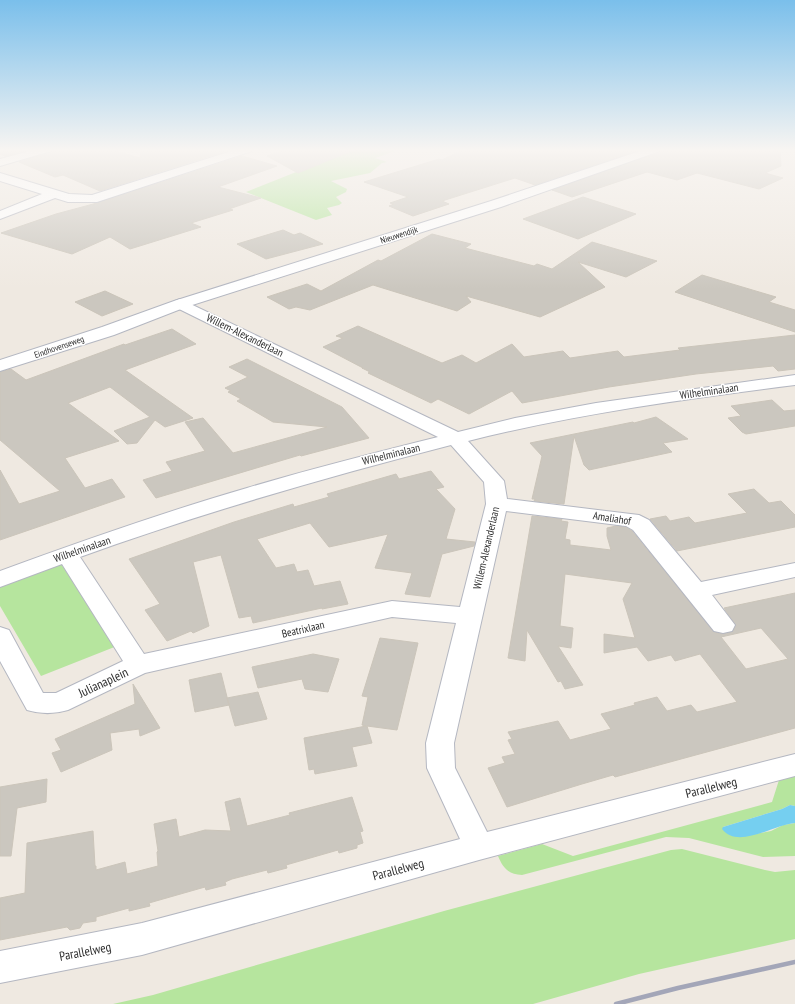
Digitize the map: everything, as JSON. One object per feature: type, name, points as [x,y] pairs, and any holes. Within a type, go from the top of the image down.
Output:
[{"type":"main road","name":"Nieuwendijk","points":[[184,306],[239,286],[519,196]]},
{"type":"main road","name":"Eindhovenseweg","points":[[4,366],[108,331],[143,323],[184,306]]},
{"type":"street","points":[[0,215],[49,196]]},
{"type":"street","points":[[60,196],[68,198],[93,199],[103,196]]},
{"type":"street","name":"Willem-Alexanderlaan","points":[[184,306],[455,438],[494,481],[497,504],[440,743],[441,768],[479,847]]},
{"type":"street","name":"Wilhelminalaan","points":[[0,579],[67,554],[224,501],[343,466],[455,438],[529,422],[700,391],[795,380]]},
{"type":"street","name":"Amaliahof","points":[[497,504],[631,520],[641,525],[723,625]]},
{"type":"street","name":"Julianaplein","points":[[0,636],[36,703],[59,703],[138,665],[67,554]]},
{"type":"street","points":[[696,591],[795,570]]},
{"type":"street","name":"Beatrixlaan","points":[[138,665],[392,609],[470,616]]},
{"type":"street","name":"Parallelweg","points":[[0,967],[142,940],[479,847],[795,765]]},
{"type":"green space","points":[[256,196],[338,196],[336,197],[342,203],[327,208],[332,215],[316,220]]},
{"type":"green space","points":[[61,564],[117,646],[41,676],[0,606],[0,587]]},
{"type":"green space","points":[[795,776],[795,806],[790,805],[782,809],[723,827],[739,837],[771,831],[783,825],[795,823],[795,856],[763,857],[689,838],[666,837],[522,875],[507,870],[498,856],[542,844],[573,856],[772,802],[779,780]]},
{"type":"green space","points":[[682,849],[775,872],[795,870],[795,939],[639,974],[533,1004],[113,1004],[153,995],[444,911],[671,850]]},
{"type":"water","points":[[790,805],[795,806],[795,823],[787,824],[747,837],[729,835],[722,829],[723,827],[782,809]]},
{"type":"building","points":[[119,196],[253,196],[261,198],[229,209],[233,210],[191,223],[201,227],[130,249],[110,237],[72,254],[1,233],[56,214]]},
{"type":"building","points":[[405,196],[458,196],[442,201],[449,204],[413,216],[389,206],[394,204],[390,203],[408,197]]},
{"type":"building","points":[[583,197],[636,214],[578,239],[523,219]]},
{"type":"building","points":[[283,230],[294,235],[300,233],[323,244],[266,259],[237,244]]},
{"type":"building","points":[[432,234],[471,244],[465,248],[534,266],[537,264],[552,269],[592,242],[657,261],[626,277],[578,262],[605,287],[540,317],[466,296],[471,302],[457,311],[373,285],[310,310],[296,307],[289,309],[267,297],[307,284],[321,291],[378,260],[381,261]]},
{"type":"building","points":[[702,275],[776,297],[769,302],[795,310],[795,332],[675,292]]},
{"type":"building","points":[[105,291],[133,304],[102,316],[75,302]]},
{"type":"building","points":[[358,326],[442,363],[462,355],[476,363],[512,344],[524,357],[563,351],[570,358],[618,351],[624,357],[680,350],[678,348],[795,335],[795,369],[778,371],[773,366],[696,374],[609,387],[522,403],[512,391],[469,414],[438,399],[431,403],[368,373],[370,372],[323,347],[343,338],[336,336]]},
{"type":"building","points":[[172,329],[196,344],[125,370],[193,418],[165,427],[155,420],[137,443],[127,444],[114,431],[150,417],[110,387],[68,403],[119,441],[65,458],[85,488],[112,479],[125,497],[0,540],[0,470],[19,504],[60,491],[0,440],[0,372],[11,369],[26,380],[124,344],[125,345]]},
{"type":"building","points":[[247,359],[342,407],[369,438],[301,456],[300,455],[156,498],[143,480],[172,471],[166,462],[205,451],[185,422],[203,418],[233,453],[327,427],[273,422],[237,401],[241,399],[228,392],[231,391],[225,388],[248,377],[229,367]]},
{"type":"building","points":[[772,400],[784,411],[795,410],[795,426],[746,434],[728,418],[741,416],[731,406]]},
{"type":"building","points":[[656,417],[688,439],[663,443],[672,452],[589,470],[584,465],[574,436],[564,504],[534,501],[535,499],[532,499],[542,456],[530,443],[634,423]]},
{"type":"building","points":[[431,471],[444,487],[436,489],[455,509],[446,539],[475,542],[474,546],[442,554],[430,597],[405,594],[412,573],[375,568],[388,534],[329,547],[310,523],[257,539],[276,568],[294,564],[297,572],[308,570],[314,586],[340,581],[348,604],[253,623],[251,616],[239,618],[221,555],[193,562],[209,626],[193,633],[191,631],[167,641],[145,610],[160,604],[129,559],[234,522],[293,504],[294,507],[329,497],[327,494],[396,474],[399,479]]},
{"type":"building","points":[[754,489],[769,503],[781,501],[795,515],[795,527],[677,551],[650,519],[666,516],[670,521],[689,517],[695,523],[747,513],[728,494]]},
{"type":"building","points":[[532,516],[562,519],[561,521],[568,522],[565,539],[570,540],[570,545],[611,550],[607,536],[607,528],[616,526],[626,527],[632,531],[714,632],[723,634],[732,632],[736,626],[724,608],[795,593],[795,728],[615,777],[613,775],[507,807],[488,768],[505,763],[502,757],[515,754],[508,740],[512,739],[508,732],[558,721],[570,740],[611,729],[601,714],[635,705],[634,703],[657,697],[667,711],[691,705],[697,712],[737,702],[700,654],[675,661],[671,655],[648,661],[637,647],[604,653],[604,634],[635,638],[623,599],[632,583],[565,574],[560,626],[573,628],[571,648],[558,646],[583,685],[565,689],[561,681],[558,682],[527,630],[525,661],[508,658]],"holes":[[[761,628],[788,659],[746,669],[721,637]]]},
{"type":"building","points":[[380,638],[418,643],[397,730],[367,726],[372,743],[352,747],[357,766],[315,774],[314,769],[309,770],[304,738],[366,726],[362,725],[368,697],[362,696]]},
{"type":"building","points":[[313,654],[339,659],[328,692],[305,689],[302,679],[258,688],[252,667]]},
{"type":"building","points":[[221,673],[229,705],[195,712],[189,680]]},
{"type":"building","points":[[133,684],[160,728],[140,736],[139,729],[110,733],[112,750],[61,772],[52,753],[61,750],[55,739],[135,704]]},
{"type":"building","points":[[258,692],[267,719],[235,726],[227,698]]},
{"type":"building","points":[[47,779],[46,802],[17,808],[11,856],[0,856],[0,787]]},
{"type":"building","points":[[352,797],[363,831],[360,832],[363,843],[357,845],[357,848],[339,853],[338,850],[286,865],[287,868],[268,873],[267,870],[232,879],[225,882],[226,885],[206,890],[205,887],[149,903],[150,906],[129,911],[129,908],[96,917],[96,921],[83,923],[80,928],[70,930],[67,927],[0,940],[0,898],[25,893],[27,843],[93,831],[96,870],[125,862],[127,874],[158,866],[158,851],[154,824],[176,819],[179,837],[205,830],[231,831],[225,802],[240,798],[247,826],[290,815],[289,813]]},
{"type":"railway","points":[[616,1004],[678,988],[795,962]]}]
